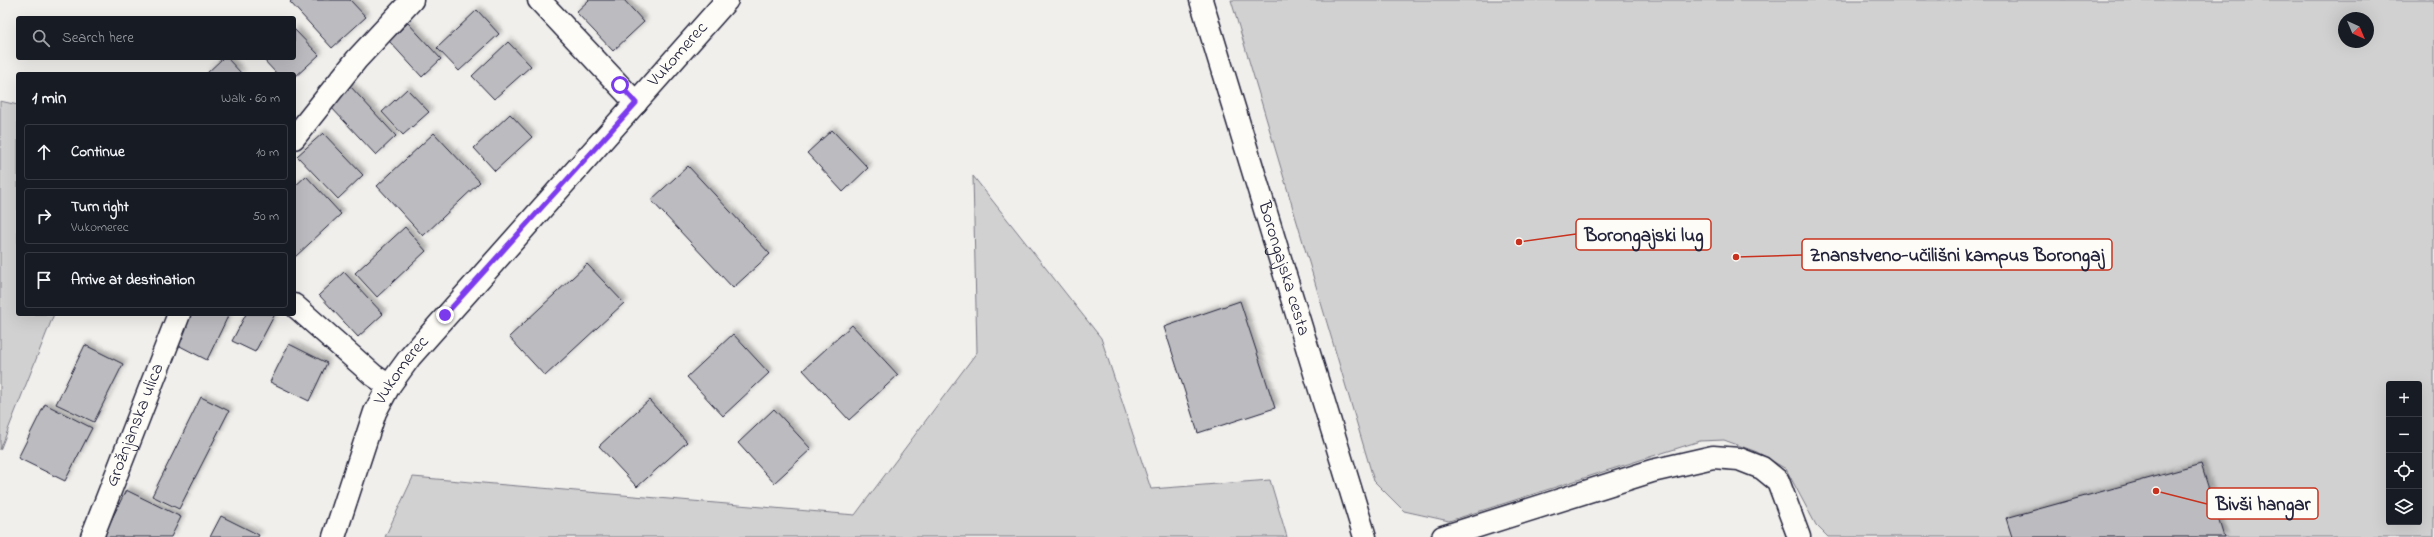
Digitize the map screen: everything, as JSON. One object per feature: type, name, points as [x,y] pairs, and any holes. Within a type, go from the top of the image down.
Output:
[{"type":"street","points":[[296,135],[357,59],[412,0]]},
{"type":"street","points":[[539,0],[636,103]]},
{"type":"street","name":"Vukomerec","points":[[334,537],[375,412],[388,386],[445,315],[728,0]]},
{"type":"street","name":"Borongajska cesta","points":[[1201,0],[1365,537]]},
{"type":"street","points":[[296,307],[373,375],[388,386]]},
{"type":"street","name":"Grožnjanska ulica","points":[[92,537],[178,316]]},
{"type":"street","points":[[1443,537],[1652,471],[1713,457],[1739,458],[1762,468],[1778,481],[1799,537]]},
{"type":"shaded area","points":[[1231,0],[2434,0],[2434,537],[1828,537],[1816,525],[1786,469],[1757,452],[1724,440],[1700,441],[1449,521],[1404,511],[1374,481]]},
{"type":"shaded area","points":[[0,101],[16,105],[16,316],[53,316],[0,450]]},
{"type":"shaded area","points":[[973,176],[1101,338],[1151,489],[1270,480],[1287,537],[385,537],[413,477],[855,515],[977,352]]},
{"type":"building","points":[[292,0],[350,0],[366,17],[332,48],[290,2]]},
{"type":"building","points":[[589,0],[624,0],[644,22],[613,51],[576,12]]},
{"type":"building","points":[[477,10],[499,34],[459,71],[437,48]]},
{"type":"building","points":[[408,23],[441,59],[422,77],[389,41]]},
{"type":"building","points":[[296,31],[319,55],[296,76],[296,72],[275,72],[264,60],[296,60]]},
{"type":"building","points":[[508,42],[531,66],[494,99],[472,76]]},
{"type":"building","points":[[221,60],[229,60],[240,72],[208,72]]},
{"type":"building","points":[[350,86],[396,136],[376,155],[329,105]]},
{"type":"building","points":[[407,89],[429,112],[403,135],[382,112]]},
{"type":"building","points":[[510,114],[532,137],[495,171],[474,148]]},
{"type":"building","points":[[832,130],[868,168],[843,192],[807,153]]},
{"type":"building","points":[[323,133],[363,175],[338,199],[297,156]]},
{"type":"building","points":[[434,133],[480,182],[423,236],[377,186]]},
{"type":"building","points":[[688,166],[770,254],[733,288],[651,200]]},
{"type":"building","points":[[306,176],[341,214],[296,256],[296,185]]},
{"type":"building","points":[[405,227],[426,251],[377,297],[355,273]]},
{"type":"building","points":[[587,264],[624,303],[545,376],[509,337]]},
{"type":"building","points":[[344,272],[383,314],[358,337],[319,295]]},
{"type":"building","points":[[1240,301],[1275,408],[1198,433],[1164,327]]},
{"type":"building","points":[[190,316],[228,316],[207,360],[176,344]]},
{"type":"building","points":[[245,316],[274,316],[255,352],[232,341]]},
{"type":"building","points":[[852,325],[898,375],[849,420],[803,370]]},
{"type":"building","points":[[733,334],[769,373],[723,416],[687,377]]},
{"type":"building","points":[[289,344],[327,363],[309,401],[270,382]]},
{"type":"building","points":[[85,345],[123,364],[94,422],[56,404]]},
{"type":"building","points":[[201,397],[229,411],[179,509],[152,496]]},
{"type":"building","points":[[649,400],[687,442],[637,487],[599,446]]},
{"type":"building","points":[[45,404],[92,428],[65,481],[18,458]]},
{"type":"building","points":[[774,409],[811,449],[774,483],[738,443]]},
{"type":"building","points":[[2201,464],[2224,537],[2012,537],[2006,518]]},
{"type":"building","points":[[126,490],[181,517],[171,537],[103,537]]},
{"type":"building","points":[[221,516],[259,535],[258,537],[210,537]]},
{"type":"place","name":"Borongajski lug","points":[[1519,242]]},
{"type":"place","name":"Znanstveno-učilišni kampus Borongaj","points":[[1736,257]]},
{"type":"place","name":"Bivši hangar","points":[[2156,491]]},
{"type":"route","points":[[445,315],[636,103],[620,85]]}]
